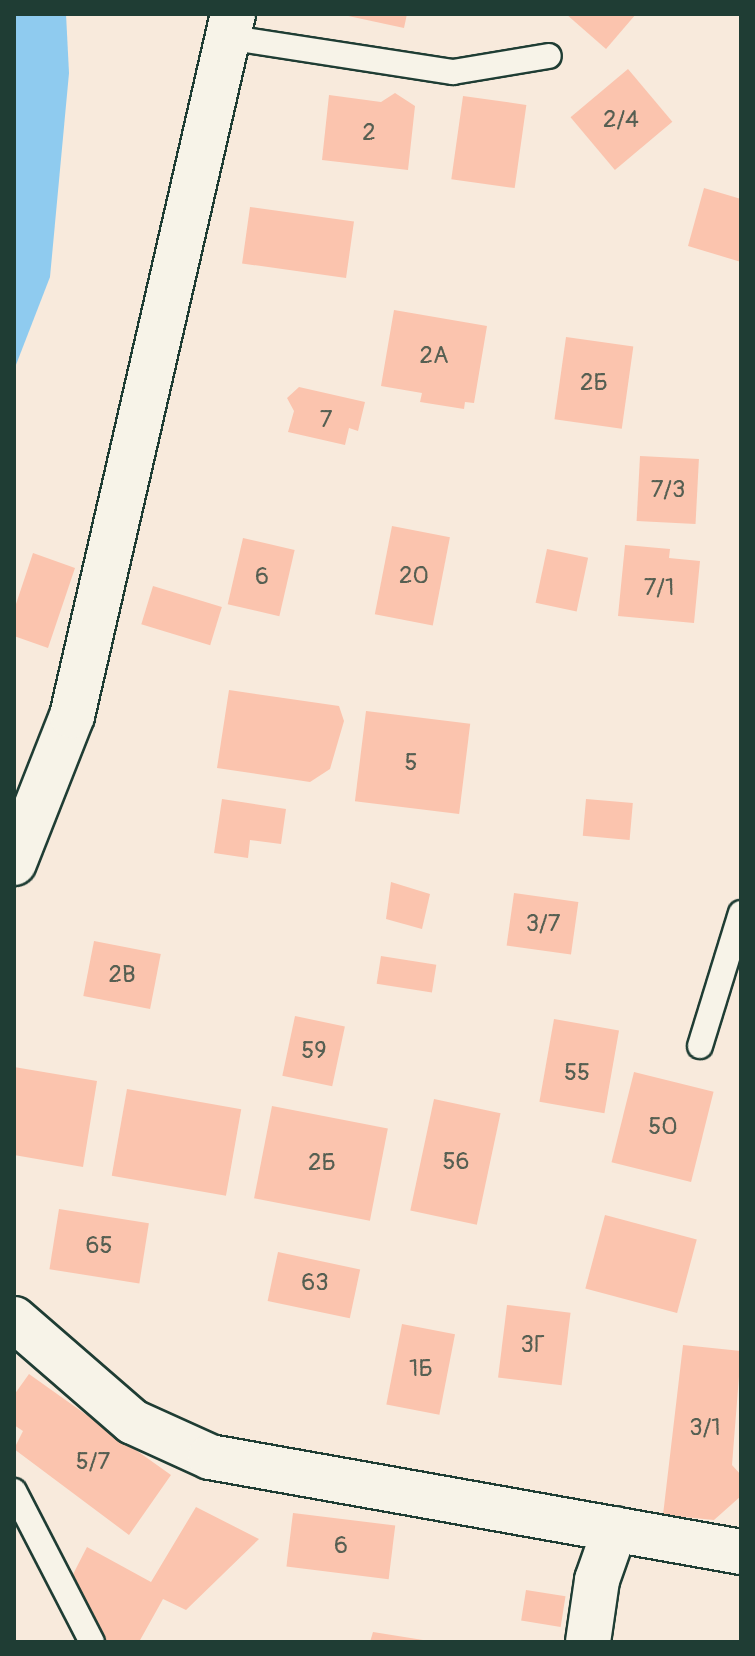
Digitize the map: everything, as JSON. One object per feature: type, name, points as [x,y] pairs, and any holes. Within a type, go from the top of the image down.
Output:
[{"type":"street","points":[[14,863],[72,716],[230,25]]},
{"type":"street","points":[[14,1319],[133,1422],[210,1457],[741,1552]]},
{"type":"street","points":[[588,1642],[597,1580],[615,1529]]},
{"type":"lane","points":[[230,25],[453,72],[549,56]]},
{"type":"lane","points":[[700,1046],[741,913]]},
{"type":"lane","points":[[14,1491],[92,1642]]},
{"type":"water","points":[[14,14],[66,14],[69,73],[50,277],[14,370]]},
{"type":"building","points":[[339,14],[407,14],[404,28]]},
{"type":"building","points":[[566,14],[636,14],[606,49]]},
{"type":"building","points":[[628,69],[672,122],[615,170],[571,117]]},
{"type":"building","points":[[395,93],[415,106],[408,170],[322,160],[329,95],[381,102]]},
{"type":"building","points":[[463,96],[526,105],[515,188],[451,179]]},
{"type":"building","points":[[704,188],[741,199],[741,262],[688,246]]},
{"type":"building","points":[[250,207],[354,222],[346,278],[242,263]]},
{"type":"building","points":[[394,310],[487,326],[474,403],[465,402],[464,409],[420,402],[422,393],[381,386]]},
{"type":"building","points":[[566,337],[633,346],[622,429],[554,419]]},
{"type":"building","points":[[299,387],[365,402],[358,431],[349,428],[345,445],[288,432],[294,411],[287,398]]},
{"type":"building","points":[[640,456],[699,459],[696,524],[637,521]]},
{"type":"building","points":[[392,526],[450,537],[433,626],[375,614]]},
{"type":"building","points":[[243,538],[295,550],[279,616],[228,604]]},
{"type":"building","points":[[625,545],[670,549],[669,558],[700,561],[694,623],[618,616]]},
{"type":"building","points":[[547,549],[588,558],[577,612],[536,603]]},
{"type":"building","points":[[33,553],[75,568],[48,648],[14,636],[14,610]]},
{"type":"building","points":[[153,586],[222,607],[210,645],[141,624]]},
{"type":"building","points":[[229,690],[339,706],[344,721],[330,769],[310,782],[217,768]]},
{"type":"building","points":[[366,711],[470,724],[459,814],[355,801]]},
{"type":"building","points":[[222,799],[286,809],[281,844],[250,840],[248,858],[214,853]]},
{"type":"building","points":[[586,799],[633,803],[630,840],[583,836]]},
{"type":"building","points":[[391,882],[430,894],[422,929],[386,919]]},
{"type":"building","points":[[514,893],[578,902],[571,955],[507,945]]},
{"type":"building","points":[[94,941],[161,954],[150,1009],[83,996]]},
{"type":"building","points":[[381,956],[436,965],[432,992],[377,984]]},
{"type":"building","points":[[295,1016],[345,1027],[332,1086],[282,1076]]},
{"type":"building","points":[[554,1019],[619,1030],[604,1113],[539,1102]]},
{"type":"building","points":[[14,1067],[97,1081],[83,1167],[14,1155]]},
{"type":"building","points":[[634,1072],[714,1092],[691,1182],[612,1162]]},
{"type":"building","points":[[127,1089],[241,1109],[226,1196],[112,1176]]},
{"type":"building","points":[[434,1099],[501,1113],[477,1225],[410,1211]]},
{"type":"building","points":[[272,1106],[388,1129],[370,1221],[254,1198]]},
{"type":"building","points":[[59,1209],[149,1223],[139,1283],[49,1269]]},
{"type":"building","points":[[605,1215],[697,1240],[677,1313],[585,1288]]},
{"type":"building","points":[[278,1252],[360,1269],[350,1318],[268,1301]]},
{"type":"building","points":[[507,1305],[571,1313],[562,1385],[498,1377]]},
{"type":"building","points":[[402,1324],[455,1334],[439,1415],[386,1404]]},
{"type":"building","points":[[683,1345],[741,1351],[732,1465],[741,1475],[741,1496],[714,1520],[663,1515]]},
{"type":"building","points":[[29,1374],[171,1475],[129,1535],[14,1449],[23,1431],[14,1425],[14,1395]]},
{"type":"building","points":[[196,1507],[259,1539],[186,1610],[163,1599],[139,1642],[99,1642],[66,1588],[87,1547],[151,1582]]},
{"type":"building","points":[[293,1513],[395,1526],[389,1579],[286,1567]]},
{"type":"building","points":[[526,1590],[566,1596],[561,1627],[521,1621]]},
{"type":"building","points":[[373,1632],[423,1640],[370,1642]]}]
